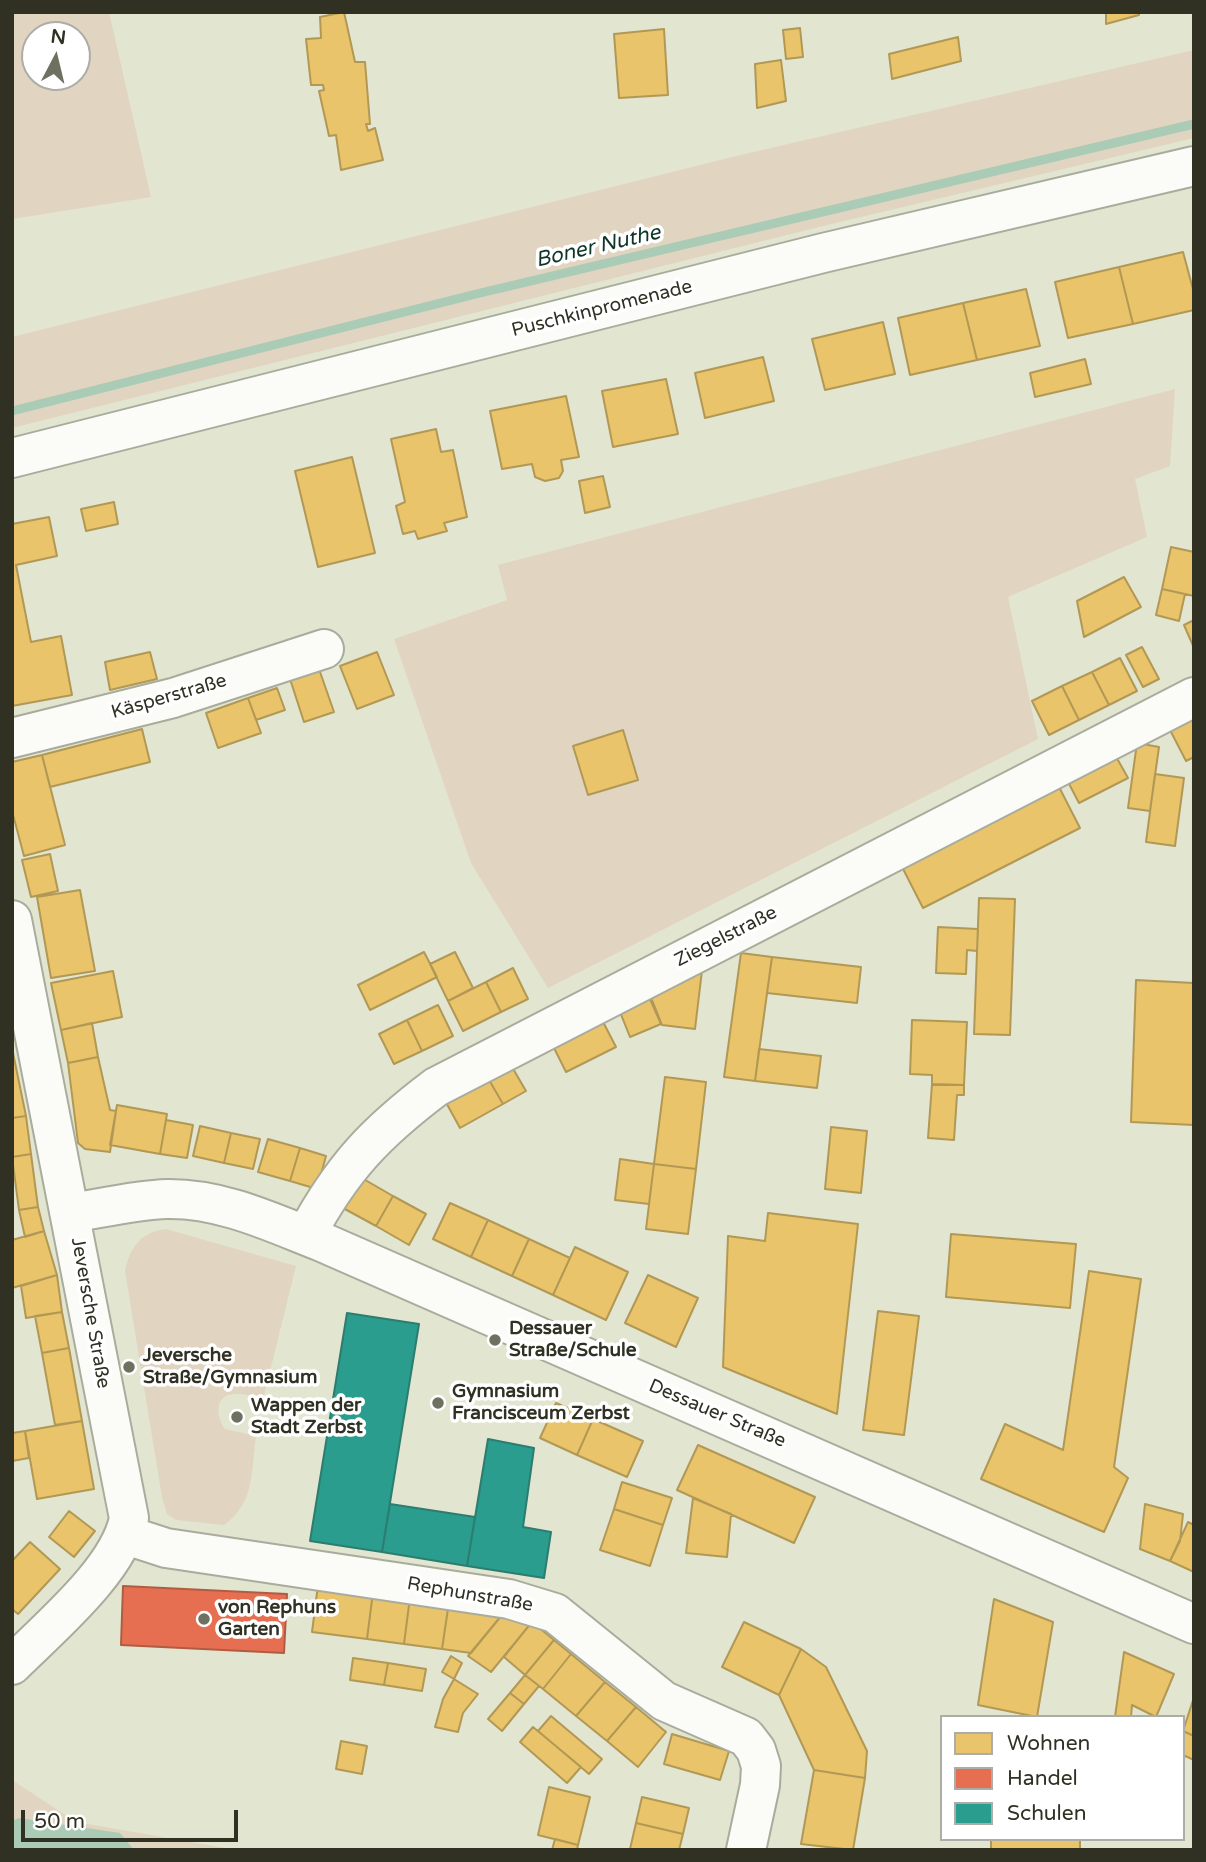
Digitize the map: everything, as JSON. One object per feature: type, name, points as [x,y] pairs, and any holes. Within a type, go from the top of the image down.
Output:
[{"type":"street","name":"Puschkinpromenade","points":[[12,458],[809,256],[1194,166]]},
{"type":"street","name":"Käsperstraße","points":[[12,738],[173,698],[324,649]]},
{"type":"street","name":"Ziegelstraße","points":[[306,1235],[328,1194],[368,1142],[436,1087],[1194,697]]},
{"type":"street","name":"Jeversche Straße","points":[[12,920],[127,1502],[126,1535]]},
{"type":"street","name":"Dessauer Straße","points":[[72,1213],[136,1202],[181,1200],[244,1212],[306,1235],[1194,1624]]},
{"type":"street","points":[[12,1665],[96,1579],[114,1557],[126,1535]]},
{"type":"street","name":"Rephunstraße","points":[[126,1535],[166,1548],[531,1604],[555,1613],[664,1701],[746,1737],[756,1749],[761,1766],[760,1786],[746,1850]]},
{"type":"shaded area","points":[[12,12],[109,12],[151,197],[12,219]]},
{"type":"shaded area","points":[[1194,50],[1194,138],[823,226],[12,428],[12,337],[732,157]]},
{"type":"shaded area","points":[[1175,389],[1170,466],[1135,479],[1147,537],[1008,597],[1038,739],[548,988],[471,863],[394,639],[507,600],[498,565]]},
{"type":"shaded area","points":[[166,1229],[296,1266],[263,1399],[234,1394],[228,1395],[220,1402],[220,1419],[225,1429],[256,1436],[250,1485],[241,1507],[224,1525],[176,1520],[167,1514],[162,1497],[125,1271],[138,1242],[150,1233]]},
{"type":"shaded area","points":[[12,1780],[76,1822],[237,1850],[12,1850]]},
{"type":"shaded area","points":[[19,1818],[120,1833],[134,1850],[12,1850],[12,1821]]},
{"type":"building: Wohnen","points":[[344,12],[355,62],[365,62],[370,124],[366,124],[368,131],[375,128],[383,160],[341,170],[336,135],[329,136],[319,91],[324,90],[323,85],[311,85],[306,39],[321,38],[320,17]]},
{"type":"building: Wohnen","points":[[1106,12],[1139,12],[1139,15],[1106,24]]},
{"type":"building: Wohnen","points":[[800,28],[803,57],[786,59],[783,30]]},
{"type":"building: Wohnen","points":[[664,29],[668,95],[619,98],[614,34]]},
{"type":"building: Wohnen","points":[[958,37],[961,61],[892,79],[889,54]]},
{"type":"building: Wohnen","points":[[781,60],[786,101],[757,108],[755,64]]},
{"type":"building: Wohnen","points":[[1183,252],[1194,293],[1194,310],[1133,324],[1119,267]]},
{"type":"building: Wohnen","points":[[1119,267],[1133,324],[1068,338],[1055,282]]},
{"type":"building: Wohnen","points":[[1026,289],[1040,346],[977,360],[963,303]]},
{"type":"building: Wohnen","points":[[963,303],[977,360],[910,375],[898,318]]},
{"type":"building: Wohnen","points":[[883,322],[895,374],[825,390],[812,339]]},
{"type":"building: Wohnen","points":[[763,357],[774,401],[705,418],[695,373]]},
{"type":"building: Wohnen","points":[[1085,359],[1091,384],[1035,397],[1030,373]]},
{"type":"building: Wohnen","points":[[666,379],[678,434],[613,447],[602,391]]},
{"type":"building: Wohnen","points":[[566,396],[579,457],[561,460],[563,471],[559,478],[545,481],[535,477],[532,464],[502,469],[490,411]]},
{"type":"building: Wohnen","points":[[436,429],[441,452],[453,450],[467,517],[444,523],[447,531],[418,539],[415,531],[403,534],[396,506],[405,502],[391,439]]},
{"type":"building: Wohnen","points":[[352,457],[375,553],[318,567],[295,471]]},
{"type":"building: Wohnen","points":[[603,476],[610,507],[585,513],[579,481]]},
{"type":"building: Wohnen","points":[[114,502],[118,524],[86,531],[81,509]]},
{"type":"building: Wohnen","points":[[49,517],[57,556],[16,565],[31,642],[61,636],[72,695],[12,706],[12,524]]},
{"type":"building: Wohnen","points":[[1171,547],[1194,552],[1194,596],[1162,589]]},
{"type":"building: Wohnen","points":[[1124,577],[1141,607],[1084,637],[1077,601]]},
{"type":"building: Wohnen","points":[[1162,589],[1185,594],[1179,621],[1156,615]]},
{"type":"building: Wohnen","points":[[1194,620],[1194,648],[1184,625]]},
{"type":"building: Wohnen","points":[[1142,647],[1159,679],[1143,687],[1126,655]]},
{"type":"building: Wohnen","points":[[150,652],[157,679],[110,690],[105,662]]},
{"type":"building: Wohnen","points":[[377,652],[394,695],[357,709],[340,666]]},
{"type":"building: Wohnen","points":[[1120,658],[1137,691],[1109,705],[1092,672]]},
{"type":"building: Wohnen","points":[[319,669],[334,712],[304,722],[290,679]]},
{"type":"building: Wohnen","points":[[1092,672],[1109,705],[1079,720],[1062,686]]},
{"type":"building: Wohnen","points":[[1062,686],[1079,720],[1049,735],[1032,701]]},
{"type":"building: Wohnen","points":[[277,688],[285,710],[256,720],[248,698]]},
{"type":"building: Wohnen","points":[[248,698],[261,733],[218,748],[206,713]]},
{"type":"building: Wohnen","points":[[1194,716],[1194,757],[1186,761],[1169,728]]},
{"type":"building: Wohnen","points":[[142,729],[150,762],[50,787],[42,755]]},
{"type":"building: Wohnen","points":[[623,730],[638,780],[588,795],[573,746]]},
{"type":"building: Wohnen","points":[[1137,743],[1159,747],[1150,811],[1128,808]]},
{"type":"building: Wohnen","points":[[1114,753],[1128,778],[1079,803],[1066,778]]},
{"type":"building: Wohnen","points":[[42,755],[65,845],[24,856],[12,811],[12,762]]},
{"type":"building: Wohnen","points":[[1155,774],[1184,778],[1175,846],[1146,842]]},
{"type":"building: Wohnen","points":[[1057,783],[1080,828],[923,908],[900,863]]},
{"type":"building: Wohnen","points":[[50,854],[58,891],[31,897],[22,860]]},
{"type":"building: Wohnen","points":[[80,890],[95,971],[51,978],[37,897]]},
{"type":"building: Wohnen","points":[[979,898],[1015,899],[1010,1035],[974,1034]]},
{"type":"building: Wohnen","points":[[938,927],[978,929],[977,951],[967,950],[966,974],[936,973]]},
{"type":"building: Wohnen","points":[[424,952],[437,977],[370,1010],[358,985]]},
{"type":"building: Wohnen","points":[[455,952],[473,988],[448,1001],[430,964]]},
{"type":"building: Wohnen","points":[[741,953],[772,957],[755,1081],[724,1077]]},
{"type":"building: Wohnen","points":[[772,957],[861,967],[857,1003],[767,993]]},
{"type":"building: Wohnen","points":[[703,962],[695,1029],[662,1025],[648,990]]},
{"type":"building: Wohnen","points":[[513,968],[528,999],[501,1012],[486,982]]},
{"type":"building: Wohnen","points":[[113,971],[122,1017],[61,1030],[51,983]]},
{"type":"building: Wohnen","points":[[1136,980],[1194,983],[1194,1125],[1131,1122]]},
{"type":"building: Wohnen","points":[[486,982],[501,1012],[463,1031],[448,1001]]},
{"type":"building: Wohnen","points":[[650,999],[661,1024],[630,1037],[620,1012]]},
{"type":"building: Wohnen","points":[[438,1005],[453,1036],[422,1051],[407,1020]]},
{"type":"building: Wohnen","points":[[600,1016],[616,1047],[566,1072],[551,1042]]},
{"type":"building: Wohnen","points":[[407,1020],[422,1051],[394,1064],[379,1034]]},
{"type":"building: Wohnen","points":[[912,1020],[967,1022],[964,1085],[932,1085],[932,1075],[910,1074]]},
{"type":"building: Wohnen","points":[[92,1023],[98,1057],[68,1063],[61,1030]]},
{"type":"building: Wohnen","points":[[12,1048],[26,1116],[12,1118]]},
{"type":"building: Wohnen","points":[[759,1049],[821,1056],[817,1088],[755,1081]]},
{"type":"building: Wohnen","points":[[98,1057],[110,1110],[116,1111],[110,1152],[85,1149],[78,1143],[68,1063]]},
{"type":"building: Wohnen","points":[[508,1060],[526,1091],[503,1104],[485,1073]]},
{"type":"building: Wohnen","points":[[485,1073],[503,1104],[460,1128],[443,1097]]},
{"type":"building: Wohnen","points":[[665,1077],[706,1082],[696,1169],[654,1164]]},
{"type":"building: Wohnen","points":[[932,1084],[964,1085],[964,1095],[957,1095],[954,1140],[928,1138]]},
{"type":"building: Wohnen","points":[[117,1105],[167,1114],[160,1154],[110,1145]]},
{"type":"building: Wohnen","points":[[26,1116],[31,1154],[12,1157],[12,1118]]},
{"type":"building: Wohnen","points":[[166,1120],[193,1125],[187,1158],[160,1154]]},
{"type":"building: Wohnen","points":[[200,1126],[231,1133],[224,1163],[193,1156]]},
{"type":"building: Wohnen","points":[[831,1127],[867,1131],[861,1193],[825,1189]]},
{"type":"building: Wohnen","points":[[231,1133],[260,1139],[253,1169],[224,1163]]},
{"type":"building: Wohnen","points":[[268,1139],[300,1148],[290,1181],[258,1172]]},
{"type":"building: Wohnen","points":[[300,1148],[326,1156],[317,1189],[290,1181]]},
{"type":"building: Wohnen","points":[[31,1154],[38,1207],[19,1210],[12,1157]]},
{"type":"building: Wohnen","points":[[620,1159],[654,1164],[649,1204],[615,1200]]},
{"type":"building: Wohnen","points":[[654,1164],[696,1169],[688,1234],[646,1229]]},
{"type":"building: Wohnen","points":[[360,1177],[393,1196],[376,1226],[343,1208]]},
{"type":"building: Wohnen","points":[[393,1196],[426,1214],[409,1245],[376,1226]]},
{"type":"building: Wohnen","points":[[450,1203],[488,1220],[471,1257],[433,1239]]},
{"type":"building: Wohnen","points":[[38,1207],[44,1231],[25,1237],[19,1210]]},
{"type":"building: Wohnen","points":[[768,1213],[858,1224],[837,1414],[723,1367],[728,1236],[765,1241]]},
{"type":"building: Wohnen","points":[[488,1220],[529,1239],[512,1276],[471,1257]]},
{"type":"building: Wohnen","points":[[44,1231],[57,1275],[12,1288],[12,1240]]},
{"type":"building: Wohnen","points":[[951,1234],[1076,1244],[1070,1308],[946,1297]]},
{"type":"building: Wohnen","points":[[529,1239],[570,1258],[553,1295],[512,1276]]},
{"type":"building: Wohnen","points":[[575,1247],[628,1272],[606,1320],[553,1295]]},
{"type":"building: Wohnen","points":[[1089,1271],[1141,1279],[1114,1467],[1128,1478],[1104,1532],[981,1479],[1005,1424],[1063,1450]]},
{"type":"building: Wohnen","points":[[57,1275],[62,1312],[26,1318],[21,1286]]},
{"type":"building: Wohnen","points":[[648,1275],[698,1298],[676,1347],[625,1323]]},
{"type":"building: Wohnen","points":[[878,1311],[919,1316],[904,1435],[863,1430]]},
{"type":"building: Wohnen","points":[[62,1312],[69,1348],[42,1353],[35,1316]]},
{"type":"building: Wohnen","points":[[69,1348],[82,1421],[55,1425],[42,1353]]},
{"type":"building: Wohnen","points":[[556,1403],[593,1419],[577,1455],[540,1438]]},
{"type":"building: Wohnen","points":[[593,1419],[643,1441],[627,1477],[577,1455]]},
{"type":"building: Wohnen","points":[[82,1421],[94,1489],[37,1499],[25,1431]]},
{"type":"building: Wohnen","points":[[25,1431],[29,1458],[12,1461],[12,1433]]},
{"type":"building: Wohnen","points":[[698,1445],[815,1497],[794,1543],[677,1490]]},
{"type":"building: Wohnen","points":[[622,1482],[672,1498],[663,1525],[614,1509]]},
{"type":"building: Wohnen","points":[[693,1498],[731,1514],[727,1557],[686,1553]]},
{"type":"building: Wohnen","points":[[1145,1504],[1183,1514],[1180,1541],[1170,1561],[1140,1549]]},
{"type":"building: Wohnen","points":[[614,1509],[663,1525],[650,1566],[600,1550]]},
{"type":"building: Wohnen","points":[[69,1511],[95,1531],[74,1557],[49,1537]]},
{"type":"building: Wohnen","points":[[1188,1522],[1194,1525],[1194,1572],[1170,1561]]},
{"type":"building: Wohnen","points":[[30,1542],[60,1569],[18,1614],[12,1609],[12,1561]]},
{"type":"building: Wohnen","points":[[318,1585],[373,1592],[367,1639],[312,1632]]},
{"type":"building: Wohnen","points":[[373,1592],[410,1597],[404,1644],[367,1639]]},
{"type":"building: Wohnen","points":[[410,1597],[449,1602],[442,1649],[404,1644]]},
{"type":"building: Wohnen","points":[[994,1599],[1053,1622],[1037,1715],[978,1705]]},
{"type":"building: Wohnen","points":[[449,1602],[506,1610],[471,1653],[442,1649]]},
{"type":"building: Wohnen","points":[[506,1610],[532,1622],[491,1672],[468,1656]]},
{"type":"building: Wohnen","points":[[532,1622],[554,1640],[525,1675],[504,1657]]},
{"type":"building: Wohnen","points":[[744,1622],[801,1649],[779,1695],[722,1667]]},
{"type":"building: Wohnen","points":[[554,1640],[571,1654],[543,1689],[525,1675]]},
{"type":"building: Wohnen","points":[[801,1649],[826,1667],[867,1751],[865,1778],[814,1770],[779,1695]]},
{"type":"building: Wohnen","points":[[1124,1652],[1174,1674],[1157,1715],[1132,1705],[1131,1715],[1115,1715]]},
{"type":"building: Wohnen","points":[[571,1654],[605,1682],[576,1716],[543,1689]]},
{"type":"building: Wohnen","points":[[451,1656],[462,1663],[454,1679],[442,1672]]},
{"type":"building: Wohnen","points":[[353,1658],[388,1663],[384,1685],[350,1680]]},
{"type":"building: Wohnen","points":[[388,1663],[426,1669],[422,1691],[384,1685]]},
{"type":"building: Wohnen","points":[[525,1675],[539,1686],[524,1704],[510,1693]]},
{"type":"building: Wohnen","points":[[454,1679],[478,1694],[463,1713],[458,1732],[435,1727],[443,1699]]},
{"type":"building: Wohnen","points":[[605,1682],[636,1707],[607,1741],[576,1716]]},
{"type":"building: Wohnen","points":[[510,1693],[524,1704],[502,1731],[488,1719]]},
{"type":"building: Wohnen","points":[[1194,1697],[1194,1736],[1185,1732]]},
{"type":"building: Wohnen","points":[[636,1707],[666,1732],[638,1767],[607,1741]]},
{"type":"building: Wohnen","points":[[551,1716],[602,1759],[589,1774],[538,1731]]},
{"type":"building: Wohnen","points":[[533,1727],[581,1767],[567,1783],[520,1742]]},
{"type":"building: Wohnen","points":[[1185,1732],[1194,1736],[1194,1760],[1185,1756]]},
{"type":"building: Wohnen","points":[[672,1734],[729,1751],[720,1780],[664,1764]]},
{"type":"building: Wohnen","points":[[341,1741],[367,1746],[362,1774],[336,1769]]},
{"type":"building: Wohnen","points":[[814,1770],[865,1778],[853,1850],[801,1844]]},
{"type":"building: Wohnen","points":[[549,1787],[590,1797],[578,1845],[538,1835]]},
{"type":"building: Wohnen","points":[[642,1797],[689,1808],[683,1834],[636,1823]]},
{"type":"building: Wohnen","points":[[636,1823],[683,1834],[679,1850],[630,1849]]},
{"type":"building: Wohnen","points":[[555,1839],[578,1845],[577,1850],[552,1850]]},
{"type":"building: Wohnen","points":[[991,1841],[1080,1841],[1080,1850],[991,1850]]},
{"type":"building: Handel","name":"von Rephuns Garten","points":[[123,1586],[287,1594],[284,1653],[121,1645]]},
{"type":"building: Schulen","points":[[347,1313],[419,1324],[382,1552],[310,1541]]},
{"type":"building: Schulen","points":[[488,1439],[534,1448],[523,1527],[551,1532],[544,1578],[467,1566]]},
{"type":"building: Schulen","points":[[390,1504],[475,1517],[467,1566],[382,1552]]},
{"type":"waterway","name":"Boner Nuthe","points":[[12,411],[476,294],[1194,124]]},
{"type":"place","name":"Dessauer Straße/Schule","points":[[495,1340]]},
{"type":"place","name":"Jeversche Straße/Gymnasium","points":[[129,1367]]},
{"type":"place","name":"Gymnasium Francisceum Zerbst","points":[[438,1403]]},
{"type":"place","name":"Wappen der Stadt Zerbst","points":[[237,1417]]},
{"type":"place","name":"von Rephuns Garten","points":[[204,1619]]}]
